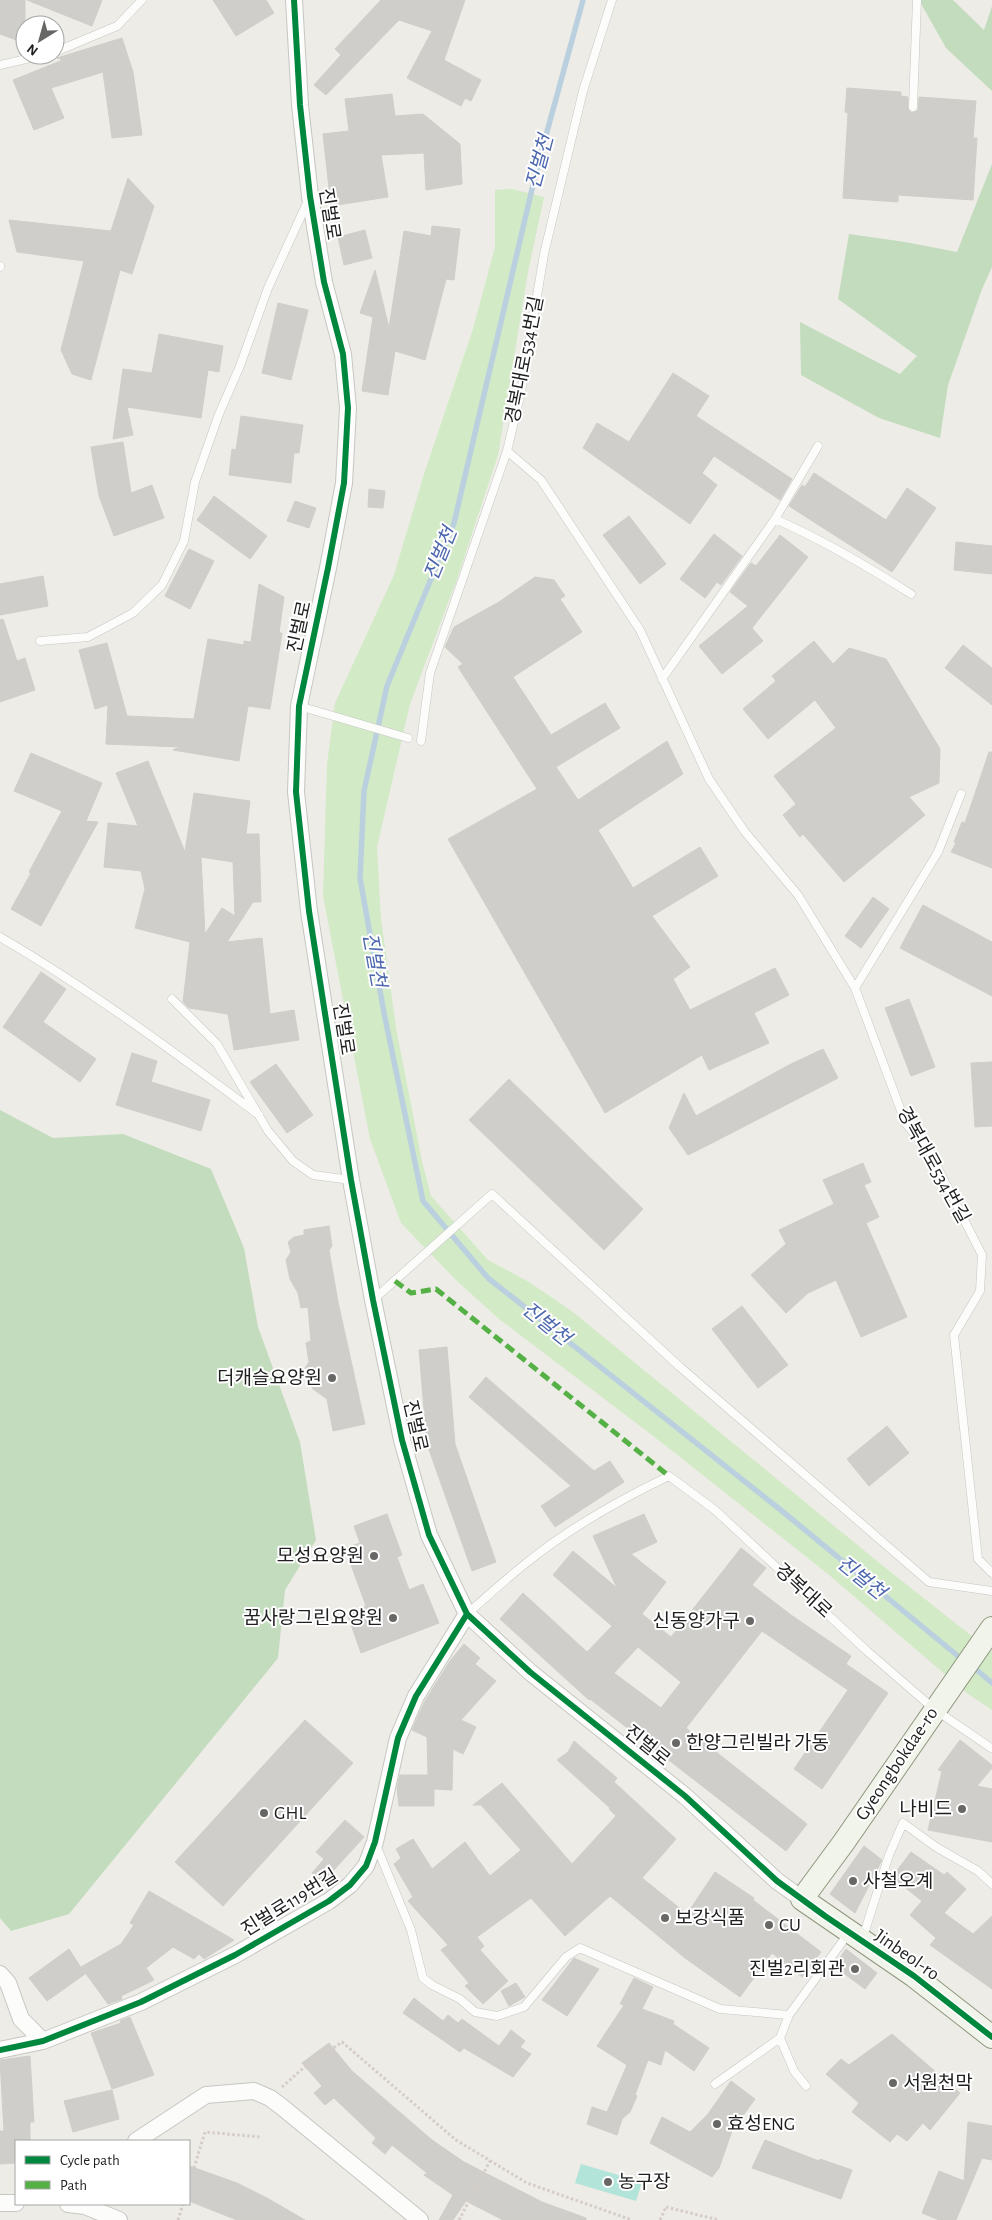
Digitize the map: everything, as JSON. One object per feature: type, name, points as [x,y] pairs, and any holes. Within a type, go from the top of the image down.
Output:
[{"type":"street","name":"진벌로","points":[[294,0],[300,105],[310,196],[324,282],[343,354],[348,408],[344,482],[299,706],[296,792],[309,911],[351,1180],[373,1300],[402,1440],[427,1526],[450,1582],[467,1614],[530,1672],[685,1796],[777,1881],[802,1899]]},
{"type":"street","name":"진벌로119번길","points":[[0,2050],[43,2041],[141,2002],[235,1955],[329,1901],[350,1885],[366,1866],[375,1842],[398,1738],[416,1696],[467,1614]]},
{"type":"street","name":"Gyeongbokdae-ro","points":[[802,1899],[844,1842],[992,1628]]},
{"type":"street","name":"Jinbeol-ro","points":[[802,1899],[914,1976],[992,2037]]},
{"type":"street","points":[[0,1974],[8,1983],[21,2019],[43,2041]]},
{"type":"street","points":[[138,2140],[206,2095],[254,2091],[270,2098],[402,2215],[420,2220]]},
{"type":"street","points":[[0,2204],[15,2203]]},
{"type":"street","points":[[80,2205],[119,2220]]},
{"type":"lane","points":[[65,48],[118,26],[142,0]]},
{"type":"lane","name":"경복대로534번길","points":[[612,0],[583,91],[544,254],[521,392],[507,451],[541,480],[640,630],[709,779],[745,832],[798,895],[855,988],[906,1124],[929,1151],[982,1255],[980,1291],[954,1335],[978,1559],[992,1573]]},
{"type":"lane","points":[[913,107],[917,0]]},
{"type":"lane","points":[[0,65],[15,62]]},
{"type":"lane","name":"진벌로","points":[[40,641],[88,637],[133,613],[162,585],[184,541],[195,482],[219,414],[240,366],[268,288],[310,196]]},
{"type":"lane","points":[[662,679],[775,519],[818,446]]},
{"type":"lane","points":[[421,741],[430,674],[507,451]]},
{"type":"lane","points":[[775,519],[814,536],[911,594]]},
{"type":"lane","points":[[299,706],[408,738]]},
{"type":"lane","points":[[855,988],[938,852],[961,794]]},
{"type":"lane","points":[[0,937],[47,964],[106,1003],[259,1115]]},
{"type":"lane","points":[[172,999],[217,1044],[268,1131],[293,1161],[313,1175],[351,1180]]},
{"type":"lane","points":[[373,1300],[492,1194],[680,1367],[929,1582],[992,1591]]},
{"type":"lane","name":"경복대로","points":[[467,1614],[530,1560],[586,1522],[640,1489],[668,1476],[716,1510],[867,1651],[991,1748]]},
{"type":"lane","points":[[715,2084],[780,2038],[788,2015],[856,1937],[903,1824],[936,1847],[978,1871],[992,1884]]},
{"type":"lane","points":[[375,1842],[411,1930],[423,1978],[432,1985],[460,1999],[475,2012],[497,2016],[524,2008],[566,1958],[580,1948],[720,2009],[788,2015]]},
{"type":"lane","points":[[780,2038],[794,2071],[806,2086]]},
{"type":"path","points":[[270,2098],[300,2070],[342,2042],[456,2140],[490,2161],[527,2183],[632,2220]]},
{"type":"path","points":[[194,2168],[205,2132],[261,2137]]},
{"type":"path","points":[[459,2220],[490,2161]]},
{"type":"path","points":[[178,2220],[184,2205]]},
{"type":"path","points":[[662,2220],[666,2207],[719,2220]]},
{"type":"green space","points":[[919,0],[953,0],[984,30],[992,6],[992,91],[946,48]]},
{"type":"green space","points":[[992,164],[992,267],[982,289],[948,385],[940,438],[879,418],[801,375],[800,322],[900,374],[917,356],[838,299],[849,234],[957,252]]},
{"type":"green space","points":[[512,189],[544,197],[528,272],[498,455],[457,579],[410,704],[377,847],[381,919],[396,1028],[422,1161],[431,1196],[488,1260],[529,1282],[573,1312],[883,1566],[992,1652],[992,1710],[968,1694],[828,1574],[661,1442],[499,1319],[456,1280],[401,1223],[370,1139],[323,896],[327,764],[335,703],[394,575],[424,474],[473,329],[495,247],[495,190]]},
{"type":"green space","points":[[0,1110],[53,1138],[123,1134],[211,1169],[244,1248],[258,1327],[300,1442],[316,1540],[285,1590],[278,1658],[69,1914],[11,1931],[0,1918]]},
{"type":"shaded area","name":"농구장","points":[[581,2164],[642,2182],[636,2201],[575,2183]]},
{"type":"building","points":[[0,0],[25,0],[25,15],[15,15],[15,39],[0,34]]},
{"type":"building","points":[[27,0],[102,0],[92,26]]},
{"type":"building","points":[[213,0],[266,0],[274,13],[236,36]]},
{"type":"building","points":[[381,0],[465,0],[444,60],[481,80],[471,101],[465,98],[461,106],[407,78],[432,31],[399,20],[326,95],[314,85],[341,55],[335,49]]},
{"type":"building","points":[[122,38],[133,72],[142,135],[112,138],[103,72],[51,88],[64,118],[34,130],[13,80],[50,65],[65,65],[65,56]]},
{"type":"building","points":[[847,88],[901,92],[901,96],[908,97],[908,109],[912,113],[918,110],[919,97],[976,101],[973,138],[977,138],[973,200],[898,195],[898,202],[843,198],[848,113],[845,112]]},
{"type":"building","points":[[392,94],[395,116],[423,114],[460,144],[462,184],[426,190],[424,153],[381,155],[388,197],[331,206],[323,134],[349,131],[345,99]]},
{"type":"building","points":[[128,178],[154,206],[132,274],[120,270],[91,380],[72,374],[61,350],[84,261],[17,252],[9,220],[111,231]]},
{"type":"building","points":[[432,226],[460,229],[454,280],[446,279],[425,360],[395,351],[388,395],[362,391],[373,317],[360,313],[375,270],[389,328],[404,231],[431,236]]},
{"type":"building","points":[[365,230],[372,258],[344,265],[338,237]]},
{"type":"building","points":[[278,303],[308,310],[291,380],[262,373]]},
{"type":"building","points":[[159,334],[223,346],[219,372],[208,370],[201,418],[127,407],[133,435],[113,439],[123,369],[152,373]]},
{"type":"building","points":[[673,373],[709,396],[696,416],[792,479],[780,500],[714,456],[702,473],[717,485],[690,524],[583,448],[597,423],[629,442]]},
{"type":"building","points":[[241,416],[303,425],[299,453],[294,453],[291,483],[229,475],[232,449],[236,450]]},
{"type":"building","points":[[123,442],[131,493],[152,485],[164,518],[114,536],[99,496],[91,447]]},
{"type":"building","points":[[814,473],[886,520],[907,488],[936,508],[892,572],[789,506],[802,485],[805,487]]},
{"type":"building","points":[[369,489],[385,491],[383,508],[368,507]]},
{"type":"building","points":[[214,496],[267,536],[250,559],[197,520]]},
{"type":"building","points":[[295,501],[316,508],[309,528],[287,521]]},
{"type":"building","points":[[629,516],[666,564],[640,584],[603,535]]},
{"type":"building","points":[[714,534],[742,556],[721,585],[717,582],[705,598],[680,579]]},
{"type":"building","points":[[780,535],[808,557],[752,628],[763,641],[722,674],[699,646],[748,606],[730,592],[751,563],[756,566]]},
{"type":"building","points":[[956,542],[992,546],[992,574],[954,570]]},
{"type":"building","points":[[189,549],[214,561],[190,609],[165,596]]},
{"type":"building","points":[[43,576],[48,606],[0,615],[0,584]]},
{"type":"building","points":[[535,577],[554,580],[565,596],[560,599],[582,632],[513,677],[551,735],[605,703],[620,728],[556,767],[578,800],[667,741],[683,774],[598,830],[633,888],[700,847],[718,876],[652,916],[690,967],[673,979],[690,1010],[775,968],[789,995],[754,1013],[769,1043],[709,1070],[702,1055],[605,1113],[448,839],[537,789],[458,667],[463,664],[445,647],[454,627],[499,602]]},
{"type":"building","points":[[259,584],[284,597],[279,633],[282,633],[270,709],[248,706],[239,761],[173,750],[180,747],[106,744],[108,705],[95,709],[79,650],[107,643],[127,716],[194,719],[208,639],[244,645],[244,641],[251,642]]},
{"type":"building","points":[[3,619],[17,661],[25,658],[35,690],[0,702],[0,620]]},
{"type":"building","points":[[814,641],[833,664],[849,648],[886,659],[940,749],[939,783],[909,797],[925,815],[844,882],[803,834],[800,837],[783,815],[796,804],[774,776],[836,728],[815,700],[768,739],[743,709],[776,681],[772,676]]},
{"type":"building","points":[[963,645],[992,668],[992,705],[945,668]]},
{"type":"building","points":[[989,752],[992,752],[992,868],[951,852],[956,843],[954,842],[962,822],[965,823]]},
{"type":"building","points":[[31,753],[102,783],[86,821],[98,822],[41,926],[11,909],[62,811],[14,791]]},
{"type":"building","points":[[148,761],[185,852],[194,793],[250,801],[246,834],[259,834],[261,902],[253,902],[227,942],[262,938],[270,1014],[294,1010],[299,1040],[234,1050],[228,1014],[189,1008],[183,1002],[190,942],[135,928],[145,889],[141,871],[104,867],[108,823],[138,826],[116,773]],"holes":[[[201,857],[233,862],[235,916],[222,908],[205,934]]]},
{"type":"building","points":[[873,897],[889,909],[861,948],[845,936]]},
{"type":"building","points":[[923,905],[992,942],[992,996],[900,948]]},
{"type":"building","points":[[41,972],[66,989],[43,1022],[96,1059],[80,1082],[3,1027]]},
{"type":"building","points":[[909,999],[935,1067],[911,1076],[885,1008]]},
{"type":"building","points":[[823,1049],[838,1078],[714,1142],[688,1155],[669,1128],[684,1093],[696,1116],[789,1065]]},
{"type":"building","points":[[132,1053],[157,1061],[151,1082],[210,1100],[201,1131],[116,1105]]},
{"type":"building","points":[[992,1062],[992,1126],[975,1127],[971,1063]]},
{"type":"building","points":[[276,1064],[313,1115],[287,1133],[250,1082]]},
{"type":"building","points":[[509,1079],[643,1209],[604,1250],[469,1120]]},
{"type":"building","points":[[863,1163],[871,1182],[864,1185],[879,1217],[866,1223],[907,1317],[861,1337],[836,1280],[808,1293],[786,1313],[751,1275],[786,1244],[779,1230],[834,1204],[823,1180]]},
{"type":"building","points":[[329,1226],[332,1246],[329,1250],[338,1302],[365,1424],[333,1431],[327,1399],[313,1389],[305,1368],[309,1362],[306,1343],[311,1341],[308,1307],[301,1308],[298,1293],[290,1279],[286,1260],[291,1252],[288,1242],[294,1237],[304,1235],[304,1230]]},
{"type":"building","points":[[742,1306],[788,1365],[758,1388],[712,1329]]},
{"type":"building","points":[[447,1347],[455,1444],[496,1562],[472,1571],[427,1444],[419,1350]]},
{"type":"building","points":[[486,1377],[594,1471],[610,1461],[624,1482],[555,1527],[541,1506],[571,1486],[469,1397]]},
{"type":"building","points":[[887,1426],[909,1453],[869,1486],[847,1459]]},
{"type":"building","points":[[387,1514],[402,1555],[397,1557],[409,1590],[423,1584],[439,1623],[361,1653],[347,1613],[366,1606],[345,1548],[360,1543],[354,1526]]},
{"type":"building","points":[[644,1514],[657,1542],[631,1554],[666,1582],[642,1614],[671,1637],[741,1548],[766,1568],[752,1585],[791,1615],[851,1656],[846,1664],[888,1693],[822,1789],[794,1769],[848,1690],[762,1631],[686,1728],[807,1824],[786,1851],[589,1700],[500,1619],[523,1593],[587,1652],[612,1626],[553,1575],[573,1551],[617,1588],[593,1536]],"holes":[[[638,1647],[681,1682],[661,1708],[614,1673]]]},
{"type":"building","points":[[464,1644],[480,1658],[475,1664],[496,1681],[461,1720],[476,1727],[463,1754],[453,1749],[452,1790],[434,1789],[434,1806],[399,1806],[397,1787],[400,1775],[428,1775],[427,1737],[412,1730],[425,1701],[450,1661]]},
{"type":"building","name":"GHL","points":[[305,1720],[353,1763],[223,1906],[175,1862]]},
{"type":"building","name":"나비드","points":[[960,1740],[992,1765],[992,1768],[977,1786],[992,1789],[992,1842],[928,1830],[942,1771],[938,1770]]},
{"type":"building","points":[[574,1741],[617,1778],[614,1782],[676,1839],[642,1878],[687,1914],[715,1872],[754,1898],[753,1900],[821,1952],[802,1977],[772,1953],[740,1997],[685,1958],[610,1896],[565,1936],[531,1898],[477,1937],[484,1946],[480,1950],[508,1981],[483,2004],[465,1986],[469,1983],[441,1950],[448,1945],[408,1901],[413,1897],[394,1864],[401,1858],[396,1849],[413,1839],[432,1869],[465,1842],[490,1876],[521,1850],[481,1805],[473,1805],[502,1783],[572,1864],[616,1816],[610,1808],[557,1760],[568,1752]]},
{"type":"building","points":[[345,1820],[364,1837],[323,1882],[312,1873],[324,1859],[316,1852]]},
{"type":"building","name":"사철오계","points":[[864,1846],[882,1860],[855,1913],[830,1894]]},
{"type":"building","points":[[911,1852],[944,1875],[947,1872],[966,1889],[944,1913],[973,1934],[992,1916],[992,1989],[930,1945],[936,1938],[910,1915],[922,1901],[892,1877]]},
{"type":"building","points":[[149,1891],[234,1940],[204,1959],[199,1954],[194,1959],[173,1947],[146,1968],[154,1980],[121,1996],[122,1999],[108,2004],[81,1967],[121,1944],[134,1925],[130,1923]]},
{"type":"building","points":[[69,1949],[85,1974],[47,2001],[29,1978]]},
{"type":"building","name":"진벌2리회관","points":[[846,1949],[877,1973],[865,1989],[834,1966]]},
{"type":"building","points":[[574,1958],[599,1969],[567,2016],[542,2000]]},
{"type":"building","points":[[634,1978],[653,1987],[642,2009],[674,2021],[673,2024],[709,2048],[694,2071],[665,2050],[661,2065],[648,2060],[635,2095],[637,2096],[630,2112],[622,2119],[617,2135],[587,2124],[592,2107],[607,2112],[627,2065],[597,2046],[624,2005],[620,2004]]},
{"type":"building","points":[[516,1983],[525,1997],[509,2006],[501,1991]]},
{"type":"building","points":[[414,1998],[443,2021],[448,2015],[458,2023],[462,2019],[499,2046],[511,2030],[525,2041],[520,2047],[531,2054],[513,2077],[464,2048],[460,2052],[403,2013]]},
{"type":"building","points":[[130,2017],[154,2075],[112,2089],[91,2033],[121,2023],[120,2021]]},
{"type":"building","name":"서원천막","points":[[892,2034],[960,2093],[930,2130],[923,2123],[907,2141],[897,2134],[890,2142],[852,2112],[859,2103],[826,2074],[841,2059],[849,2065]]},
{"type":"building","points":[[329,2043],[352,2071],[432,2140],[464,2162],[542,2202],[586,2218],[586,2220],[503,2220],[466,2201],[453,2220],[439,2220],[453,2195],[424,2175],[427,2173],[392,2145],[385,2154],[372,2143],[376,2138],[334,2098],[325,2105],[314,2093],[322,2086],[302,2063]]},
{"type":"building","points":[[30,2056],[34,2122],[30,2122],[30,2140],[15,2140],[15,2163],[0,2164],[0,2131],[4,2131],[0,2060]]},
{"type":"building","name":"효성ENG","points":[[731,2081],[755,2099],[732,2131],[719,2168],[712,2177],[650,2143],[662,2117],[690,2132],[708,2114]]},
{"type":"building","points":[[112,2090],[119,2119],[73,2132],[64,2101]]},
{"type":"building","points":[[968,2122],[992,2126],[992,2160],[982,2158],[956,2220],[939,2220],[922,2213],[939,2171],[964,2181]]},
{"type":"building","points":[[765,2140],[819,2161],[820,2159],[852,2170],[841,2199],[752,2168]]},
{"type":"building","points":[[190,2166],[237,2183],[305,2220],[237,2220],[190,2201]]},
{"type":"waterway","name":"진벌천","points":[[583,0],[536,172],[454,523],[387,686],[364,791],[360,878],[384,1013],[423,1201],[488,1278],[782,1511],[964,1661]]},
{"type":"waterway","name":"진벌천","points":[[972,1666],[992,1683]]},
{"type":"marked path","points":[[395,1281],[411,1293],[436,1289],[669,1476]]},
{"type":"cycle path","points":[[294,0],[300,105],[310,196],[324,282],[343,354],[348,408],[344,483],[299,706],[296,792],[309,911],[351,1180],[373,1300],[402,1440],[429,1535],[467,1614],[530,1672],[685,1796],[777,1881],[914,1976],[992,2037]]},
{"type":"cycle path","points":[[0,2050],[43,2041],[141,2002],[235,1955],[329,1901],[350,1885],[366,1866],[375,1842],[398,1738],[416,1696],[467,1614]]},
{"type":"place","name":"더캐슬요양원","points":[[332,1378]]},
{"type":"place","name":"모성요양원","points":[[374,1556]]},
{"type":"place","name":"꿈사랑그린요양원","points":[[393,1618]]},
{"type":"place","name":"신동양가구","points":[[750,1621]]},
{"type":"place","name":"한양그린빌라 가동","points":[[676,1743]]},
{"type":"place","name":"나비드","points":[[962,1809]]},
{"type":"place","name":"GHL","points":[[264,1813]]},
{"type":"place","name":"사철오계","points":[[853,1881]]},
{"type":"place","name":"보강식품","points":[[665,1918]]},
{"type":"place","name":"CU","points":[[769,1925]]},
{"type":"place","name":"진벌2리회관","points":[[855,1969]]},
{"type":"place","name":"서원천막","points":[[893,2083]]},
{"type":"place","name":"효성ENG","points":[[717,2124]]},
{"type":"place","name":"농구장","points":[[608,2182]]}]
